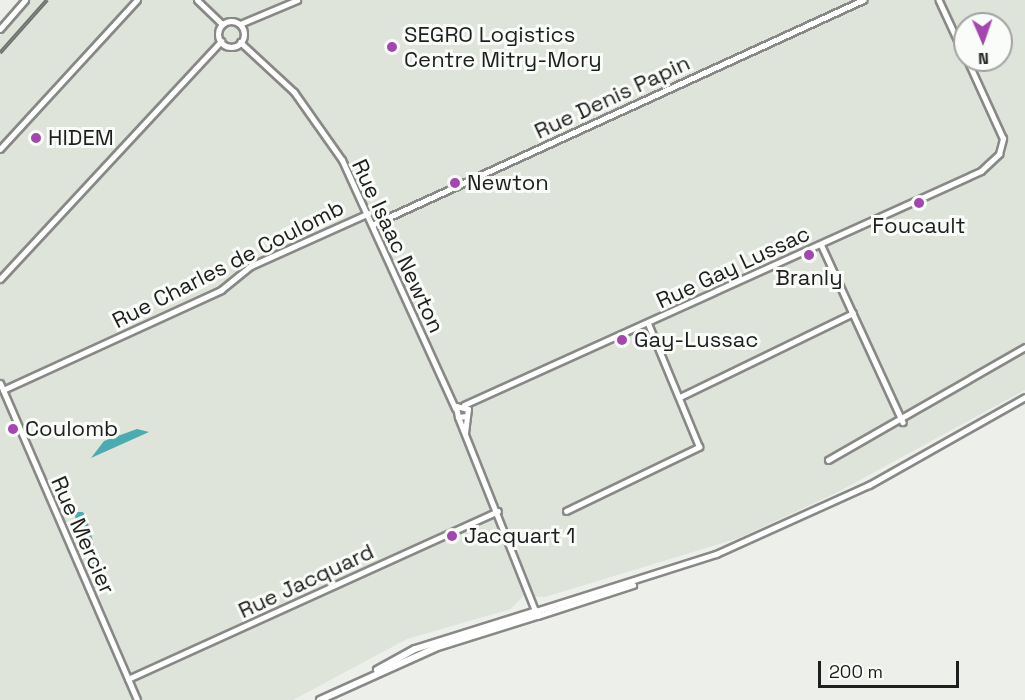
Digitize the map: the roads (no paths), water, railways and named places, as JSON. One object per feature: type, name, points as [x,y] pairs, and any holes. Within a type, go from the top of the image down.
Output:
[{"type":"main road","points":[[320,700],[415,650],[536,614]]},
{"type":"street","points":[[0,29],[25,0]]},
{"type":"street","points":[[0,149],[137,0]]},
{"type":"street","points":[[196,0],[222,24],[240,24],[297,0]]},
{"type":"street","name":"Rue Denis Papin","points":[[374,224],[862,0]]},
{"type":"street","points":[[939,0],[953,30]]},
{"type":"street","points":[[0,279],[221,41],[222,24]]},
{"type":"street","points":[[221,41],[232,46],[240,42],[240,24]]},
{"type":"street","name":"Rue Isaac Newton","points":[[240,42],[294,92],[342,160],[374,224],[458,417]]},
{"type":"street","name":"Rue Gay Lussac","points":[[463,404],[477,403],[970,176],[999,153],[1003,139],[972,72]]},
{"type":"street","name":"Rue Charles de Coulomb","points":[[3,390],[221,291],[251,266],[369,213]]},
{"type":"street","points":[[821,244],[903,422]]},
{"type":"street","points":[[680,397],[853,313]]},
{"type":"street","points":[[566,512],[696,451],[700,441],[648,324]]},
{"type":"street","points":[[828,460],[903,422],[1025,347]]},
{"type":"street","name":"Rue Mercier","points":[[0,382],[137,700]]},
{"type":"street","name":"Rue Isaac Newton","points":[[445,389],[463,404],[467,414]]},
{"type":"street","points":[[466,438],[467,414],[458,417],[466,438],[498,511],[536,614],[672,570],[869,484],[1025,397]]},
{"type":"street","name":"Rue Gay Lussac","points":[[467,414],[477,403]]},
{"type":"street","points":[[455,408],[463,404]]},
{"type":"street","name":"Rue Jacquard","points":[[128,679],[498,511]]},
{"type":"water","points":[[137,429],[149,432],[91,458],[104,441]]},
{"type":"water","points":[[75,512],[83,512],[87,520],[104,581],[99,581],[76,528]]},
{"type":"railway","points":[[0,53],[47,0]]},
{"type":"place","name":"SEGRO Logistics Centre Mitry-Mory","points":[[392,47]]},
{"type":"place","name":"HIDEM","points":[[36,138]]},
{"type":"place","name":"Newton","points":[[455,183]]},
{"type":"place","name":"Foucault","points":[[919,203]]},
{"type":"place","name":"Branly","points":[[809,255]]},
{"type":"place","name":"Gay-Lussac","points":[[622,340]]},
{"type":"place","name":"Coulomb","points":[[13,429]]},
{"type":"place","name":"Jacquart 1","points":[[452,536]]}]
